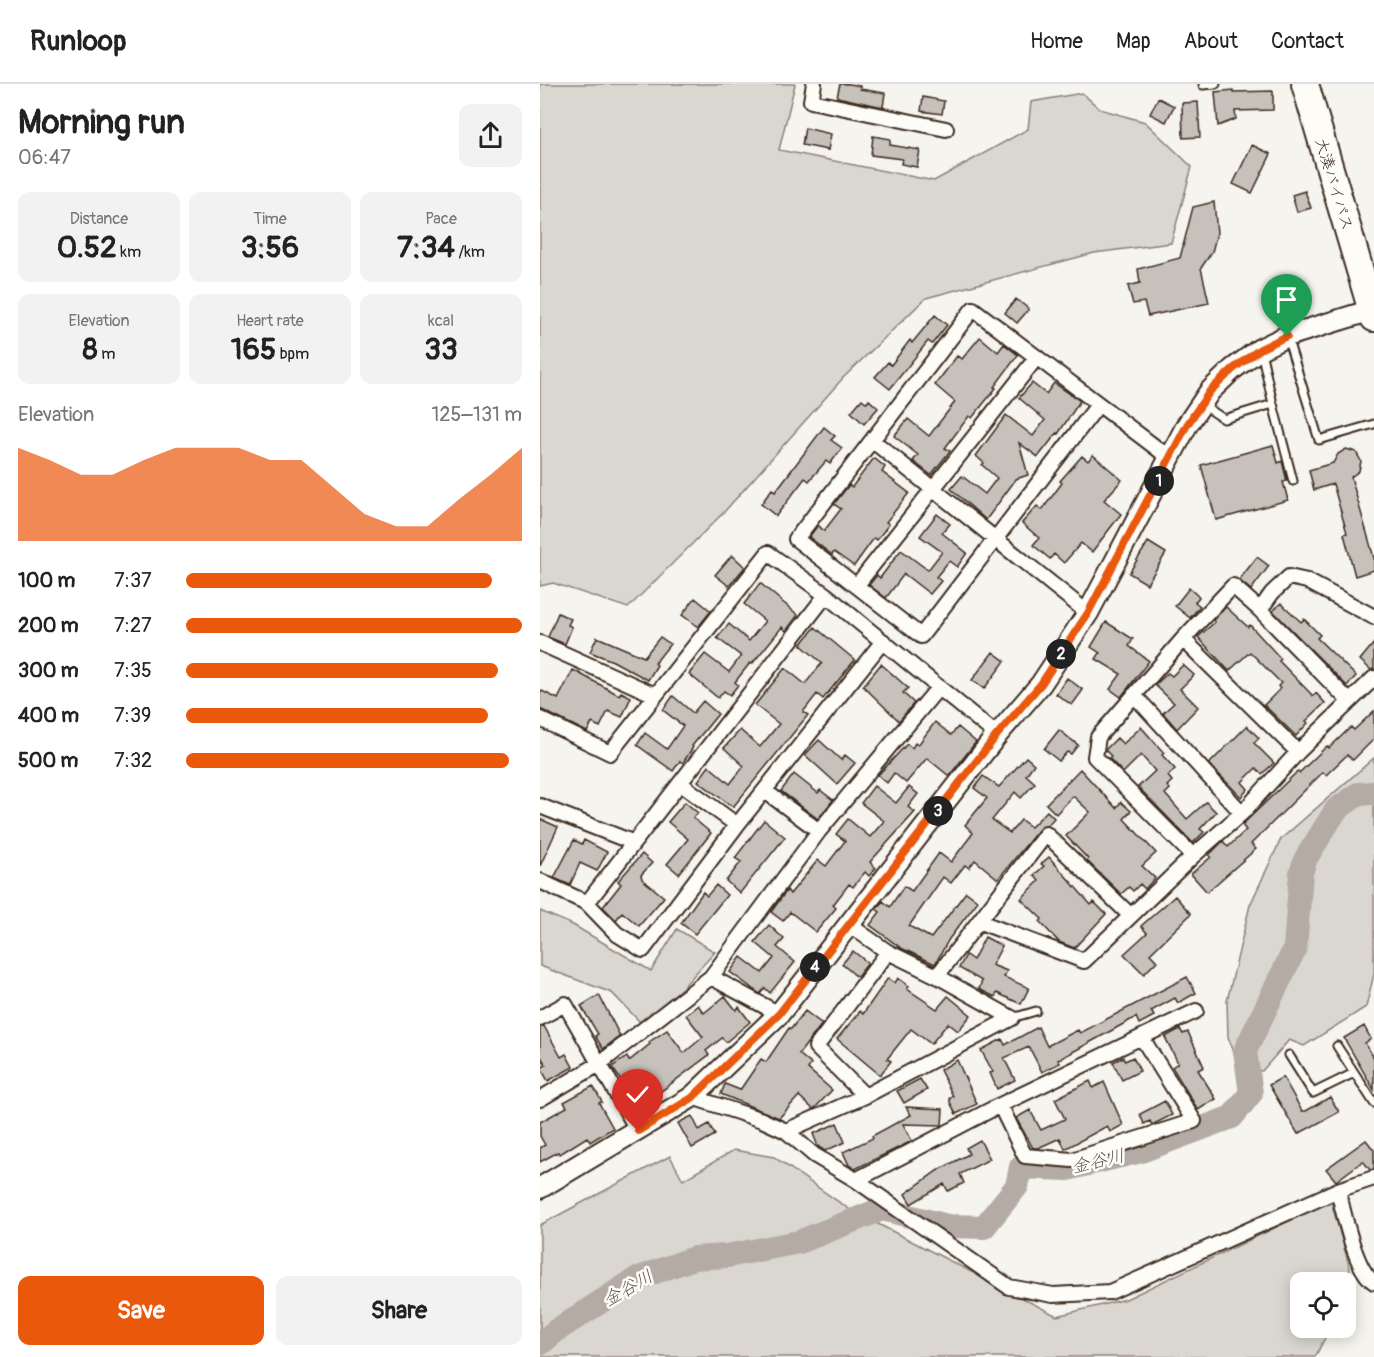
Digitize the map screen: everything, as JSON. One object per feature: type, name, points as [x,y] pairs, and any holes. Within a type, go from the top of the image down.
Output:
[{"type":"highway","name":"大湊バイパス","points":[[1305,84],[1366,264],[1373,314]]},
{"type":"street","points":[[814,84],[811,101],[946,129]]},
{"type":"street","points":[[1098,405],[921,636],[796,539],[973,309],[1171,459]]},
{"type":"street","points":[[540,1188],[692,1098],[779,1014],[997,735],[1041,684],[1088,613],[1187,425],[1210,391],[1233,369],[1260,349],[1287,336],[1373,314]]},
{"type":"street","points":[[857,585],[1037,357]]},
{"type":"street","points":[[873,441],[1088,613]]},
{"type":"street","points":[[540,719],[610,753],[768,553],[826,595],[997,735]]},
{"type":"street","points":[[1260,610],[1272,593],[1289,577],[1306,580],[1374,617]]},
{"type":"street","points":[[1193,856],[1095,757],[1098,737],[1183,639],[1233,586],[1260,610],[1350,701]]},
{"type":"street","points":[[587,903],[632,842],[681,784],[826,595]]},
{"type":"street","points":[[1183,639],[1298,752]]},
{"type":"street","points":[[540,881],[587,903],[617,934],[643,950],[737,825],[883,641]]},
{"type":"street","points":[[540,643],[655,695]]},
{"type":"street","points":[[980,922],[1084,961],[1193,856],[1242,813],[1298,752],[1374,678]]},
{"type":"street","points":[[540,1100],[599,1064],[711,977],[819,831],[939,687]]},
{"type":"street","points":[[1134,695],[1242,813]]},
{"type":"street","points":[[681,784],[737,825]]},
{"type":"street","points":[[765,791],[819,831]]},
{"type":"street","points":[[540,806],[632,842]]},
{"type":"street","points":[[937,976],[1046,834],[1131,916]]},
{"type":"street","points":[[848,924],[888,952],[937,976],[1012,1018]]},
{"type":"street","points":[[865,1096],[816,1047],[888,952]]},
{"type":"street","points":[[711,977],[779,1014]]},
{"type":"street","points":[[540,1018],[565,1004],[638,1131]]},
{"type":"street","points":[[856,1179],[1000,1104],[1196,1011]]},
{"type":"street","points":[[786,1131],[865,1096],[1012,1018]]},
{"type":"street","points":[[1000,1104],[1025,1156],[1072,1160],[1194,1121],[1142,1038]]},
{"type":"street","points":[[692,1098],[762,1120],[786,1131],[814,1155],[856,1179],[1009,1287],[1053,1295],[1110,1292],[1338,1190],[1374,1178]]},
{"type":"street","points":[[1338,1190],[1360,1264],[1369,1279],[1374,1282]]},
{"type":"lane","points":[[1203,85],[1216,84]]},
{"type":"lane","points":[[1287,336],[1319,440],[1374,424]]},
{"type":"lane","points":[[1260,349],[1293,481]]},
{"type":"lane","points":[[1201,404],[1224,419],[1273,404]]},
{"type":"lane","points":[[1012,1018],[1036,1011]]},
{"type":"lane","points":[[1337,1046],[1374,1102]]},
{"type":"lane","points":[[1289,1055],[1313,1093],[1354,1072]]},
{"type":"shaded area","points":[[540,84],[795,84],[779,150],[934,181],[1028,129],[1031,102],[1082,93],[1100,109],[1145,122],[1192,167],[1171,243],[1094,253],[926,298],[843,378],[724,512],[628,608],[553,583],[540,586]]},
{"type":"shaded area","points":[[1374,758],[1374,974],[1366,1007],[1304,1046],[1289,1040],[1262,1071],[1240,1068],[1228,1037],[1227,1001],[1250,905],[1281,839]]},
{"type":"shaded area","points":[[540,911],[573,925],[651,971],[677,929],[715,952],[683,987],[641,1023],[612,993],[540,966]]},
{"type":"shaded area","points":[[734,1150],[774,1157],[849,1209],[1057,1316],[1126,1299],[1331,1201],[1350,1269],[1350,1272],[1290,1272],[1290,1338],[1325,1338],[1315,1357],[540,1357],[540,1225],[670,1156],[683,1180]]},
{"type":"building","points":[[840,84],[860,86],[860,89],[885,93],[883,107],[837,97]]},
{"type":"building","points":[[1233,90],[1233,92],[1273,91],[1273,110],[1235,111],[1236,119],[1218,126],[1215,92]]},
{"type":"building","points":[[923,97],[944,101],[942,114],[921,111]]},
{"type":"building","points":[[1158,98],[1174,106],[1166,122],[1150,114]]},
{"type":"building","points":[[1198,102],[1200,137],[1183,138],[1182,103]]},
{"type":"building","points":[[805,128],[831,134],[828,150],[802,145]]},
{"type":"building","points":[[873,136],[890,139],[890,145],[920,150],[917,167],[901,164],[902,159],[871,155]]},
{"type":"building","points":[[1252,145],[1271,154],[1252,193],[1233,184]]},
{"type":"building","points":[[1305,191],[1311,208],[1297,212],[1292,195]]},
{"type":"building","points":[[1214,202],[1217,233],[1212,252],[1201,268],[1209,303],[1148,316],[1144,302],[1133,304],[1128,286],[1140,283],[1138,269],[1180,258],[1193,207]]},
{"type":"building","points":[[1016,299],[1029,309],[1017,323],[1005,313]]},
{"type":"building","points":[[935,315],[947,325],[932,344],[928,341],[890,389],[875,377],[888,362],[891,365],[910,340],[912,343]]},
{"type":"building","points":[[980,337],[998,352],[1004,344],[1018,355],[994,387],[996,388],[972,418],[969,416],[945,448],[950,451],[931,475],[913,461],[918,455],[894,436],[908,419],[929,436],[955,402],[935,385],[957,356],[962,359]]},
{"type":"building","points":[[1032,383],[1046,394],[1054,383],[1080,401],[1058,434],[1038,457],[1019,443],[1028,475],[1016,479],[986,520],[951,489],[962,476],[985,494],[997,478],[982,465],[984,463],[976,456],[1006,415],[1033,436],[1045,420],[1019,398]]},
{"type":"building","points":[[862,399],[867,403],[869,400],[878,408],[864,424],[851,412]]},
{"type":"building","points":[[824,427],[835,436],[831,440],[842,448],[830,464],[826,461],[809,481],[805,478],[776,516],[761,504],[772,489],[775,492]]},
{"type":"building","points":[[1273,445],[1278,463],[1282,461],[1287,481],[1283,482],[1288,500],[1216,520],[1201,465]]},
{"type":"building","points":[[1346,449],[1356,452],[1361,461],[1359,471],[1351,477],[1374,558],[1374,570],[1355,576],[1344,534],[1347,533],[1333,484],[1314,490],[1309,470],[1333,463],[1338,454]]},
{"type":"building","points":[[1093,455],[1122,480],[1104,500],[1121,514],[1092,552],[1081,543],[1064,563],[1054,554],[1050,559],[1033,545],[1039,538],[1022,523],[1037,506],[1042,510],[1062,483],[1060,481],[1082,456],[1088,461]]},
{"type":"building","points":[[874,458],[885,467],[882,472],[909,493],[886,522],[889,524],[877,540],[874,538],[854,566],[834,552],[832,555],[809,537],[818,525],[824,531],[841,509],[834,504],[849,485],[852,487]]},
{"type":"building","points":[[937,514],[950,524],[942,533],[967,553],[957,567],[949,561],[936,577],[941,581],[930,594],[904,574],[886,598],[869,585],[877,575],[880,578],[901,550],[928,570],[942,552],[920,536]]},
{"type":"building","points":[[1148,542],[1166,553],[1147,584],[1129,573]]},
{"type":"building","points":[[732,555],[745,567],[729,586],[715,575]]},
{"type":"building","points":[[1257,557],[1269,566],[1251,590],[1239,580]]},
{"type":"building","points":[[760,583],[798,615],[786,631],[782,627],[752,664],[750,663],[735,682],[738,685],[730,695],[724,691],[718,698],[689,674],[705,654],[729,672],[741,656],[717,638],[729,624],[749,641],[765,621],[744,604]]},
{"type":"building","points":[[1189,588],[1199,597],[1195,602],[1200,606],[1190,618],[1175,606]]},
{"type":"building","points":[[695,598],[711,611],[698,627],[682,615]]},
{"type":"building","points":[[1281,603],[1301,622],[1304,619],[1320,635],[1317,638],[1356,676],[1347,686],[1273,611]]},
{"type":"building","points":[[1226,607],[1248,627],[1250,625],[1281,659],[1279,661],[1313,696],[1316,693],[1325,703],[1306,721],[1308,723],[1296,736],[1264,705],[1280,689],[1278,686],[1281,683],[1250,652],[1229,671],[1198,637],[1215,622],[1213,620]]},
{"type":"building","points":[[558,613],[571,619],[568,625],[572,627],[565,644],[548,637]]},
{"type":"building","points":[[1106,622],[1133,639],[1129,646],[1149,661],[1121,697],[1110,689],[1121,674],[1096,659],[1100,653],[1091,647]]},
{"type":"building","points":[[815,627],[855,660],[823,699],[817,694],[803,712],[808,715],[733,807],[698,781],[709,766],[730,784],[744,766],[724,748],[740,730],[760,747],[779,724],[755,705],[785,668],[805,684],[822,663],[801,645]]},
{"type":"building","points":[[597,637],[644,657],[660,637],[670,644],[655,663],[657,665],[648,680],[613,661],[590,652]]},
{"type":"building","points":[[1374,643],[1374,669],[1371,670],[1360,660]]},
{"type":"building","points":[[993,652],[1005,661],[984,689],[972,680]]},
{"type":"building","points":[[881,664],[908,688],[903,693],[914,703],[899,721],[863,686]]},
{"type":"building","points":[[1183,665],[1194,675],[1180,689],[1198,707],[1177,729],[1163,713],[1174,703],[1155,685],[1168,673],[1172,676]]},
{"type":"building","points":[[573,670],[619,695],[621,692],[631,697],[622,717],[608,711],[600,727],[592,723],[587,732],[540,709],[540,690],[558,699]]},
{"type":"building","points":[[1067,678],[1083,690],[1072,705],[1056,694]]},
{"type":"building","points":[[673,696],[693,713],[703,701],[718,714],[692,746],[683,763],[680,761],[673,771],[637,745],[645,733],[667,749],[683,726],[663,710]]},
{"type":"building","points":[[1374,711],[1374,739],[1353,760],[1347,755],[1326,775],[1323,772],[1251,844],[1256,849],[1207,892],[1191,874],[1211,857],[1209,855],[1223,841],[1228,847],[1246,830],[1242,825],[1298,771],[1299,773],[1351,727],[1354,730]]},
{"type":"building","points":[[935,722],[951,735],[958,727],[976,742],[949,776],[927,758],[906,783],[894,773],[887,783],[878,775],[907,744],[912,748],[915,743],[918,745]]},
{"type":"building","points":[[1247,726],[1259,738],[1254,743],[1274,763],[1262,774],[1256,768],[1242,782],[1248,789],[1241,797],[1209,764]]},
{"type":"building","points":[[1141,727],[1175,769],[1168,776],[1172,781],[1167,786],[1170,789],[1165,794],[1187,819],[1206,802],[1216,812],[1200,829],[1204,832],[1193,843],[1138,787],[1155,771],[1141,755],[1123,773],[1105,750],[1117,738],[1123,744]]},
{"type":"building","points":[[1059,730],[1078,745],[1071,754],[1067,752],[1059,761],[1044,749]]},
{"type":"building","points":[[819,740],[841,760],[845,755],[855,763],[837,784],[805,755]]},
{"type":"building","points":[[1026,757],[1034,764],[1026,775],[1035,783],[1021,798],[1015,792],[992,820],[1010,833],[1021,820],[1031,827],[1047,811],[1054,818],[1048,825],[1039,829],[998,879],[975,860],[969,868],[965,865],[951,883],[943,877],[909,926],[931,938],[966,892],[978,901],[949,939],[935,964],[901,948],[870,925],[880,912],[876,909],[883,901],[890,907],[904,886],[912,891],[939,853],[951,862],[973,833],[965,825],[987,798],[974,788],[983,776],[999,787]]},
{"type":"building","points":[[1080,769],[1116,808],[1121,802],[1131,811],[1124,819],[1156,853],[1142,866],[1155,878],[1145,889],[1140,884],[1133,891],[1129,887],[1121,894],[1087,861],[1088,859],[1066,836],[1090,812],[1073,796],[1056,814],[1046,804]]},
{"type":"building","points":[[794,774],[818,793],[820,790],[833,800],[818,819],[781,791]]},
{"type":"building","points":[[874,786],[896,803],[909,787],[918,794],[908,807],[915,812],[870,862],[876,868],[869,876],[865,872],[853,887],[849,884],[833,905],[836,908],[816,932],[790,912],[783,921],[771,912],[787,890],[790,894],[818,860],[826,866],[845,841],[836,834],[848,819],[870,837],[884,821],[861,803]]},
{"type":"building","points":[[685,802],[698,813],[693,818],[711,833],[679,874],[667,864],[688,839],[668,822]]},
{"type":"building","points":[[540,819],[558,827],[540,866]]},
{"type":"building","points":[[764,820],[785,837],[740,893],[726,881],[741,862],[735,858]]},
{"type":"building","points":[[574,840],[582,844],[584,840],[607,852],[597,871],[580,863],[570,885],[554,878]]},
{"type":"building","points":[[642,854],[652,863],[641,875],[642,879],[664,897],[639,926],[622,912],[616,920],[603,907],[621,884],[618,881]]},
{"type":"building","points":[[1049,857],[1091,905],[1094,902],[1106,914],[1074,948],[1059,942],[1040,922],[1042,919],[1021,899],[1039,881],[1034,875],[1044,866],[1041,864]]},
{"type":"building","points":[[716,885],[727,895],[695,934],[681,923],[703,892],[707,896]]},
{"type":"building","points":[[1175,896],[1191,914],[1150,954],[1157,961],[1144,974],[1124,954],[1147,933],[1141,926]]},
{"type":"building","points":[[769,925],[784,939],[777,947],[795,962],[770,993],[765,988],[760,994],[730,972],[741,957],[762,973],[774,958],[755,942]]},
{"type":"building","points":[[985,937],[1002,946],[992,965],[1007,971],[1004,977],[1029,988],[1021,1004],[997,993],[995,997],[979,989],[982,981],[959,968],[966,955],[973,960]]},
{"type":"building","points":[[853,951],[868,963],[857,977],[842,964]]},
{"type":"building","points":[[1187,977],[1196,993],[1178,1003],[1175,998],[1151,1011],[1154,1016],[1139,1024],[1136,1017],[1058,1060],[1060,1063],[1042,1072],[1029,1047],[1004,1058],[1015,1080],[997,1089],[990,1073],[993,1072],[981,1050],[1002,1039],[1005,1045],[1038,1027],[1047,1046],[1078,1030],[1080,1033]]},
{"type":"building","points":[[888,978],[895,983],[898,978],[909,986],[907,989],[937,1009],[948,996],[971,1015],[958,1031],[948,1023],[931,1044],[911,1029],[887,1059],[891,1061],[880,1075],[837,1039],[860,1011],[863,1014]]},
{"type":"building","points":[[599,995],[620,1036],[603,1049],[595,1036],[598,1034],[581,1006]]},
{"type":"building","points":[[725,996],[736,1010],[739,1007],[750,1022],[726,1042],[722,1038],[706,1051],[709,1055],[636,1110],[631,1100],[633,1098],[612,1067],[627,1057],[629,1061],[650,1044],[649,1042],[667,1030],[684,1053],[703,1037],[686,1015],[698,1005],[704,1013]]},
{"type":"building","points":[[805,1011],[822,1024],[799,1054],[811,1064],[808,1069],[832,1090],[815,1108],[813,1109],[799,1096],[779,1118],[721,1094],[725,1084],[740,1090],[761,1059],[766,1062],[789,1028],[791,1029]]},
{"type":"building","points":[[544,1026],[561,1057],[566,1054],[573,1067],[548,1081],[541,1068],[546,1065],[540,1055],[540,1027]]},
{"type":"building","points":[[1364,1026],[1371,1039],[1365,1043],[1374,1058],[1374,1090],[1344,1038]]},
{"type":"building","points":[[1180,1029],[1183,1034],[1188,1032],[1204,1067],[1198,1070],[1216,1099],[1198,1110],[1172,1067],[1178,1063],[1165,1037]]},
{"type":"building","points":[[1123,1057],[1125,1061],[1133,1057],[1140,1071],[1122,1080],[1113,1062]]},
{"type":"building","points":[[957,1060],[977,1104],[956,1114],[950,1102],[953,1096],[940,1070]]},
{"type":"building","points":[[1283,1077],[1302,1111],[1330,1097],[1339,1112],[1298,1134],[1269,1085]]},
{"type":"building","points":[[920,1079],[927,1090],[904,1103],[897,1091]]},
{"type":"building","points":[[1090,1081],[1093,1088],[1104,1082],[1123,1125],[1110,1132],[1107,1126],[1065,1149],[1060,1138],[1033,1148],[1016,1118],[1030,1110],[1041,1130],[1065,1119],[1055,1099]]},
{"type":"building","points":[[593,1086],[602,1102],[599,1103],[613,1128],[590,1142],[587,1137],[560,1154],[558,1152],[540,1162],[540,1148],[545,1145],[540,1136],[540,1122],[567,1107],[564,1102]]},
{"type":"building","points":[[1165,1101],[1172,1115],[1152,1125],[1150,1121],[1144,1124],[1140,1114]]},
{"type":"building","points":[[906,1107],[943,1109],[942,1125],[903,1124],[912,1141],[855,1169],[849,1165],[843,1152],[873,1138],[872,1136],[911,1115]]},
{"type":"building","points":[[692,1116],[699,1130],[709,1124],[715,1135],[692,1148],[678,1123]]},
{"type":"building","points":[[837,1123],[845,1142],[825,1151],[818,1146],[813,1134]]},
{"type":"building","points":[[980,1140],[990,1159],[960,1174],[964,1183],[948,1191],[944,1184],[911,1204],[905,1194],[937,1171],[969,1154],[966,1148]]},
{"type":"building","points":[[1366,1140],[1374,1150],[1374,1169],[1370,1170],[1363,1161],[1336,1181],[1326,1169]]},
{"type":"waterway","name":"金谷川","points":[[540,1344],[557,1330],[636,1279],[694,1258],[727,1256],[799,1242],[882,1209],[948,1226],[984,1227],[1017,1186],[1021,1167],[1067,1169],[1141,1151],[1232,1117],[1251,1093],[1245,1051],[1295,948],[1301,873],[1306,858],[1336,810],[1358,794],[1374,793]]},
{"type":"route","points":[[638,1131],[692,1098],[779,1014],[997,735],[1041,684],[1088,613],[1187,425],[1210,391],[1233,369],[1260,349],[1287,336]]}]
